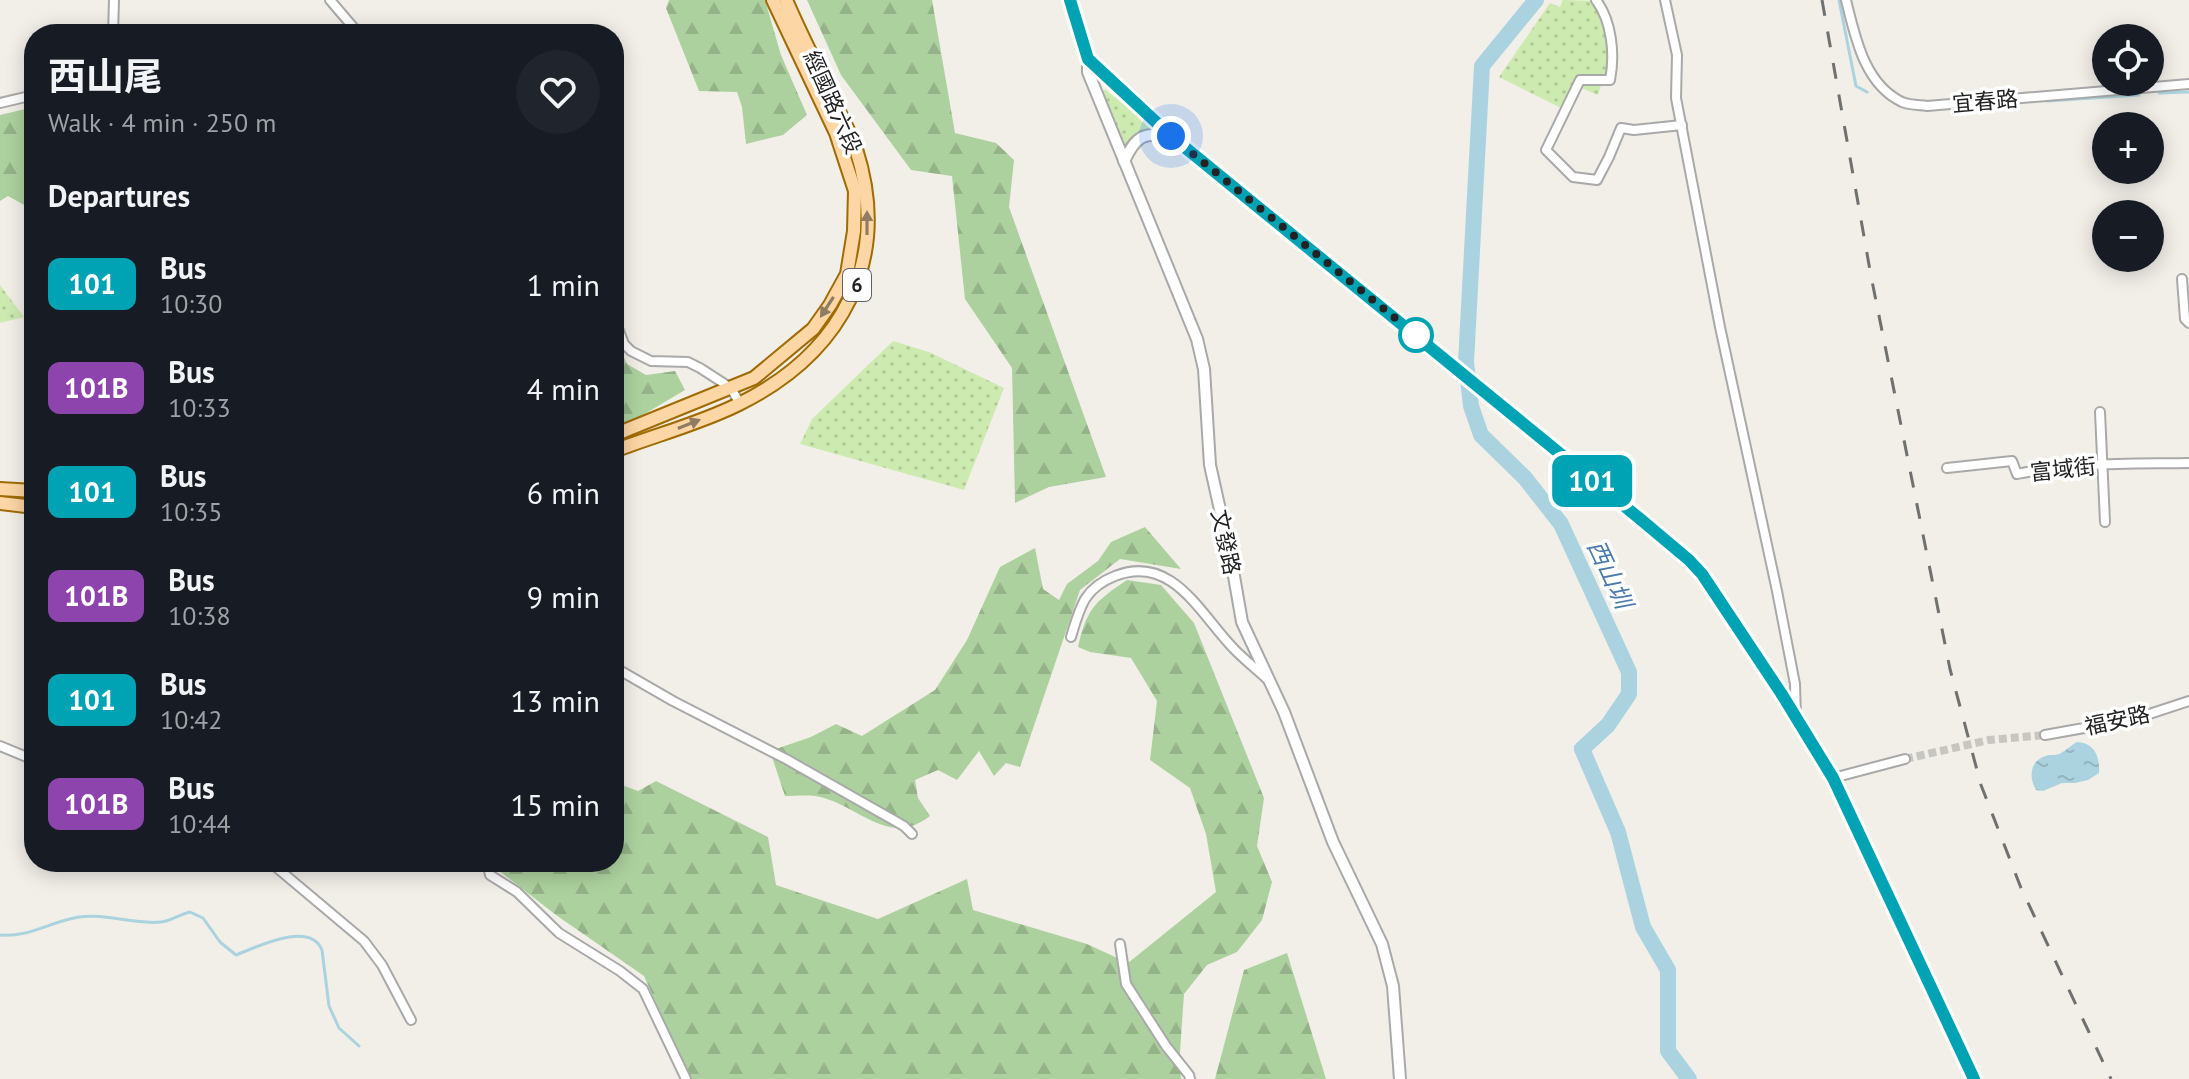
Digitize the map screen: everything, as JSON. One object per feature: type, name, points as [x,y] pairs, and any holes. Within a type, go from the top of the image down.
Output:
[{"type":"main road","name":"經國路六段","points":[[624,431],[754,378],[813,329],[847,274],[854,231],[855,191],[836,133],[773,0]]},
{"type":"main road","name":"經國路六段","points":[[624,448],[740,404],[797,367],[815,350],[851,299],[859,281],[867,244],[866,196],[856,147],[786,0]]},
{"type":"main road","points":[[0,489],[24,490]]},
{"type":"main road","points":[[0,503],[24,506]]},
{"type":"street","points":[[113,24],[114,0]]},
{"type":"street","points":[[330,0],[350,24]]},
{"type":"street","name":"文發路","points":[[1070,0],[1088,59],[1088,72],[1197,339],[1204,369],[1210,465],[1242,622],[1271,682],[1333,842],[1382,944],[1393,986],[1400,1079]]},
{"type":"street","points":[[1596,0],[1610,38],[1613,65],[1610,80],[1580,80],[1546,150],[1573,177],[1597,180],[1621,128],[1634,130],[1682,125]]},
{"type":"street","points":[[1665,0],[1677,55],[1676,98],[1720,327],[1795,684],[1796,718]]},
{"type":"street","name":"宜春路","points":[[1846,0],[1856,39],[1873,76],[1885,90],[1904,103],[1927,106],[2189,84]]},
{"type":"street","points":[[1088,59],[1171,136],[1457,368],[1702,574],[1833,778],[1974,1079]]},
{"type":"street","points":[[0,103],[24,97]]},
{"type":"street","points":[[1124,161],[1137,140],[1144,136],[1171,136]]},
{"type":"street","points":[[2182,279],[2186,300],[2185,319],[2189,323]]},
{"type":"street","points":[[624,344],[641,358],[688,362],[700,368],[731,388],[740,404]]},
{"type":"street","points":[[2100,412],[2105,522]]},
{"type":"street","name":"富域街","points":[[1947,468],[2012,461],[2017,474],[2050,467],[2189,463]]},
{"type":"street","points":[[1071,637],[1080,607],[1089,592],[1103,580],[1129,570],[1154,572],[1175,583],[1234,650],[1271,682]]},
{"type":"street","points":[[624,673],[786,759],[904,826],[912,834]]},
{"type":"street","name":"福安路","points":[[2045,735],[2134,719],[2189,701]]},
{"type":"street","points":[[0,746],[24,756]]},
{"type":"street","points":[[1833,778],[1905,759]]},
{"type":"street","points":[[282,872],[364,941],[382,965],[411,1020]]},
{"type":"street","points":[[489,872],[517,892],[559,933],[643,989],[686,1079]]},
{"type":"street","points":[[1120,944],[1126,984],[1190,1079]]},
{"type":"green space","points":[[669,0],[765,0],[781,55],[807,115],[783,135],[746,144],[737,92],[699,91],[666,8]]},
{"type":"green space","points":[[807,0],[932,0],[955,133],[996,143],[1014,160],[1009,207],[1106,477],[1049,487],[1015,503],[1012,368],[965,299],[952,176],[911,170],[841,75]]},
{"type":"green space","points":[[1563,0],[1594,1],[1607,31],[1609,61],[1598,95],[1574,85],[1561,108],[1499,77],[1550,3],[1560,7]]},
{"type":"green space","points":[[1105,89],[1155,131],[1123,149],[1102,93]]},
{"type":"green space","points":[[24,109],[24,205],[8,196],[0,201],[0,115]]},
{"type":"green space","points":[[0,285],[24,317],[0,323]]},
{"type":"green space","points":[[893,341],[929,352],[1004,388],[964,490],[800,444],[812,419]]},
{"type":"green space","points":[[624,357],[627,364],[646,375],[675,371],[685,390],[624,426]]},
{"type":"green space","points":[[1145,527],[1181,569],[1120,559],[1080,590],[1020,767],[1006,763],[994,776],[979,751],[957,780],[938,770],[915,780],[918,798],[930,816],[916,825],[902,828],[876,823],[820,797],[785,796],[770,751],[811,737],[836,724],[862,736],[935,690],[967,640],[1000,567],[1035,548],[1043,589],[1059,600],[1067,584],[1098,561],[1111,542]]},
{"type":"green space","points":[[1127,580],[1161,585],[1194,623],[1264,798],[1257,846],[1272,882],[1262,920],[1237,952],[1207,965],[1184,994],[1181,1079],[690,1079],[644,976],[501,872],[624,872],[624,786],[638,791],[656,781],[768,837],[776,885],[878,919],[967,879],[973,910],[1087,944],[1128,963],[1216,892],[1206,834],[1190,788],[1150,760],[1157,701],[1131,658],[1090,652],[1078,647],[1089,615],[1107,594]]},
{"type":"green space","points":[[1287,953],[1326,1079],[1215,1079],[1244,970]]},
{"type":"water","points":[[2077,742],[2088,745],[2095,752],[2099,773],[2088,780],[2036,790],[2032,779],[2034,764],[2043,757],[2060,754]]},
{"type":"waterway","name":"西山圳","points":[[1536,0],[1482,66],[1466,362],[1471,406],[1481,435],[1525,478],[1561,524],[1629,672],[1629,694],[1608,725],[1582,749],[1618,832],[1643,927],[1668,970],[1668,1051],[1689,1079]]},
{"type":"waterway","points":[[1839,0],[1856,86],[1867,92]]},
{"type":"waterway","points":[[2164,93],[2189,92]]},
{"type":"waterway","points":[[2047,101],[2124,96]]},
{"type":"waterway","points":[[0,935],[30,932],[79,917],[151,922],[165,921],[190,912],[203,918],[220,942],[236,955],[282,938],[306,937],[316,941],[322,950],[329,1006],[339,1028],[359,1046]]},
{"type":"tunnel","points":[[1905,759],[1989,740],[2045,735]]},
{"type":"railway","points":[[1822,0],[1871,276],[1950,669],[1981,785],[2021,888],[2111,1079]]},
{"type":"bus line","name":"101","points":[[1070,0],[1088,59],[1171,136],[1570,461],[1702,574],[1833,778],[1974,1079]]},
{"type":"route","points":[[1171,136],[1416,335]]}]
